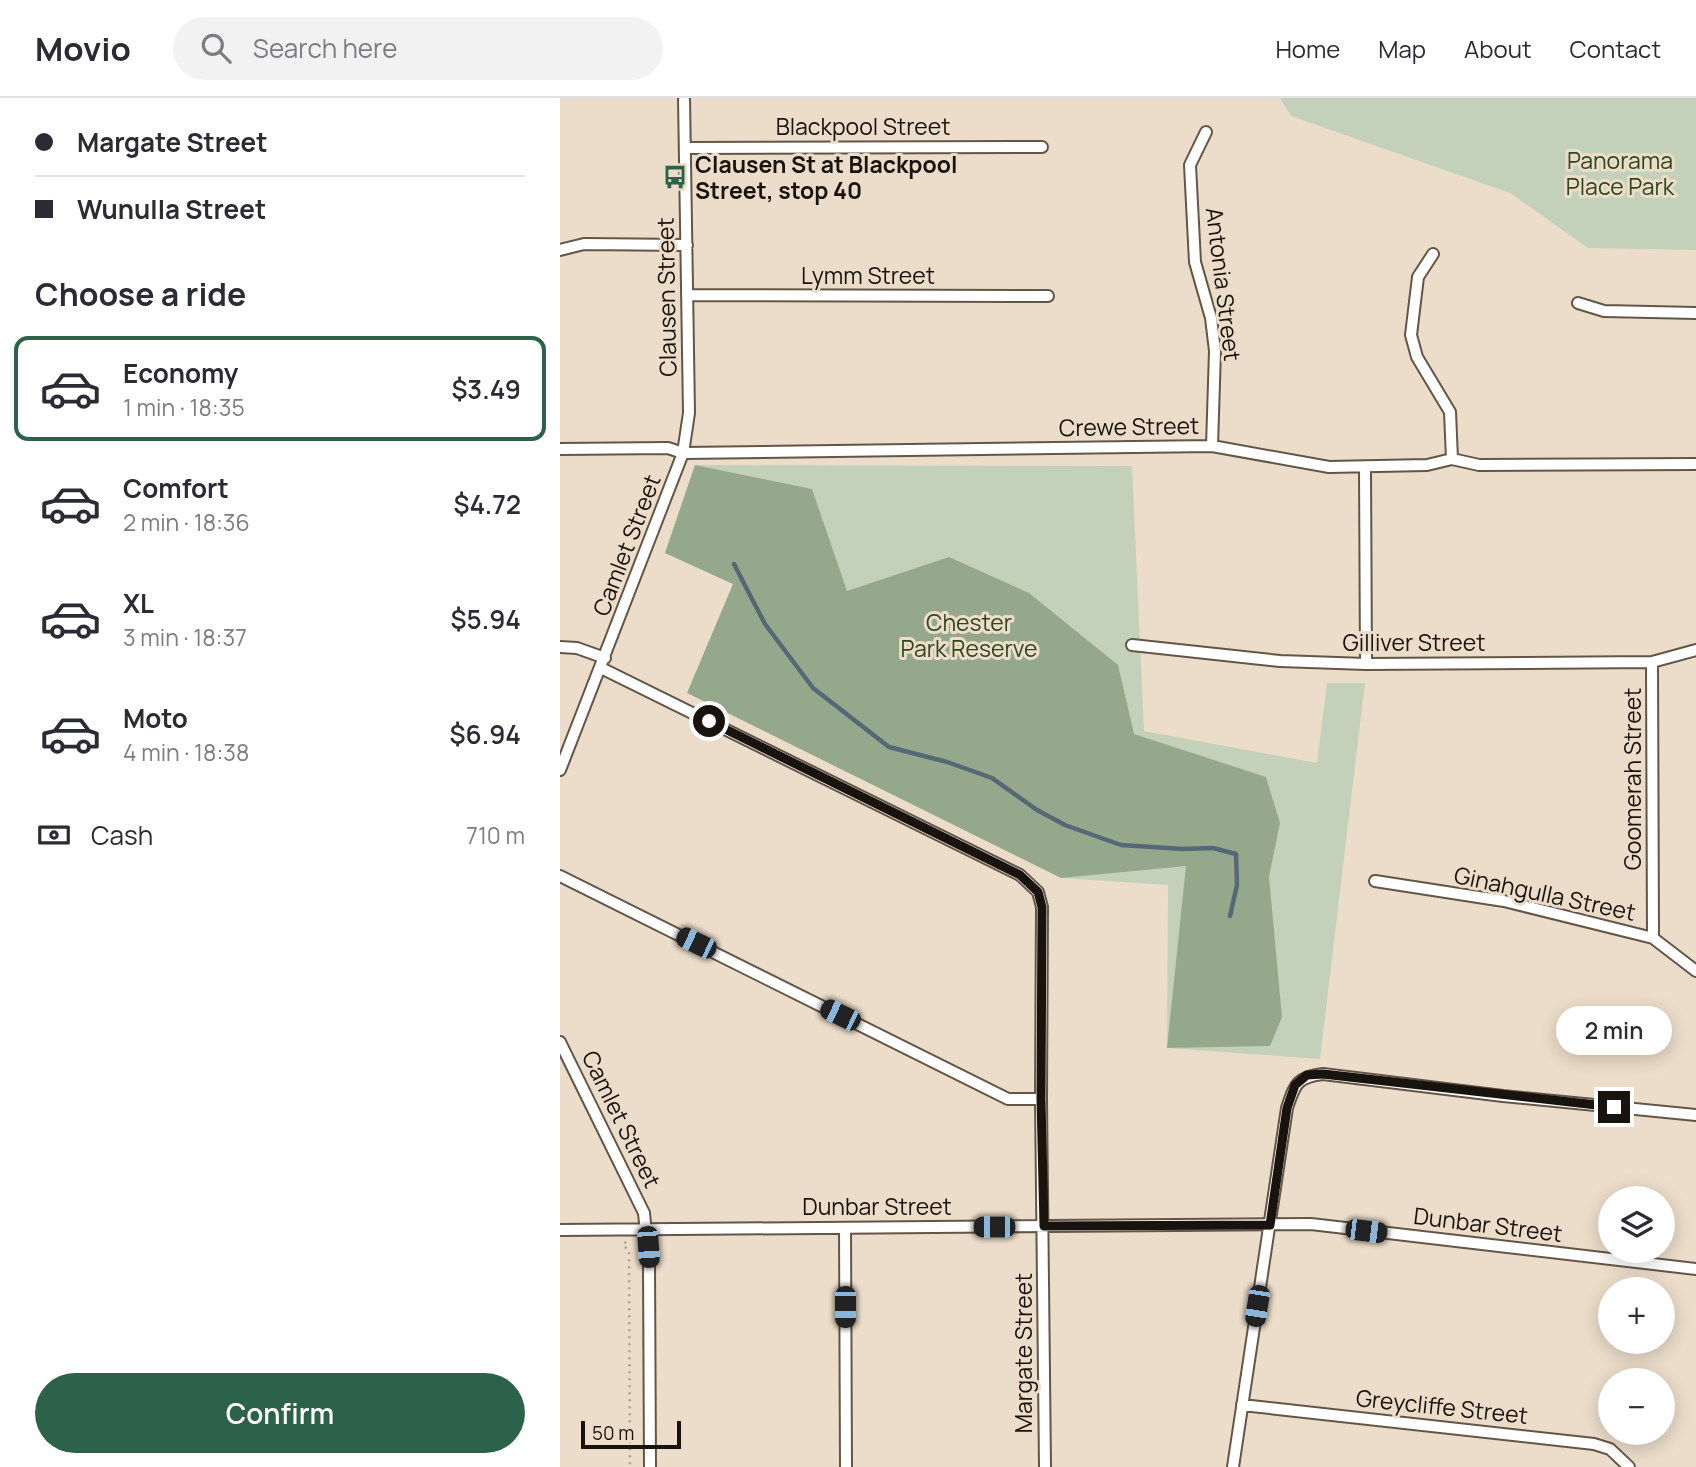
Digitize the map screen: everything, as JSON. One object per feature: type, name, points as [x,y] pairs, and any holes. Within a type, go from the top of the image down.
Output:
[{"type":"street","name":"Clausen Street","points":[[683,453],[689,413],[684,98]]},
{"type":"street","name":"Antonia Street","points":[[1206,132],[1190,165],[1195,262],[1211,318],[1215,351],[1212,446]]},
{"type":"street","name":"Blackpool Street","points":[[685,148],[1042,147]]},
{"type":"street","points":[[560,250],[584,244],[687,246]]},
{"type":"street","points":[[1433,254],[1418,277],[1411,335],[1417,357],[1450,412],[1452,459]]},
{"type":"street","name":"Lymm Street","points":[[687,295],[1048,296]]},
{"type":"street","points":[[1578,303],[1604,311],[1696,313]]},
{"type":"street","name":"Crewe Street","points":[[560,449],[668,448],[683,453],[1212,446],[1329,467],[1427,465],[1452,459],[1479,465],[1696,464]]},
{"type":"street","name":"Camlet Street","points":[[560,770],[683,453]]},
{"type":"street","points":[[1365,468],[1366,664]]},
{"type":"street","name":"Gilliver Street","points":[[1132,645],[1280,661],[1366,664],[1653,662],[1696,650]]},
{"type":"street","name":"Margate Street","points":[[560,647],[577,648],[1020,875],[1038,892],[1042,907],[1045,1467]]},
{"type":"street","name":"Goomerah Street","points":[[1653,662],[1653,938]]},
{"type":"street","points":[[560,876],[1008,1099],[1041,1099]]},
{"type":"street","name":"Ginahgulla Street","points":[[1375,881],[1504,901],[1653,938],[1696,971]]},
{"type":"street","name":"Camlet Street","points":[[560,1042],[644,1213],[649,1264],[650,1467]]},
{"type":"street","points":[[1233,1467],[1287,1108],[1295,1085],[1307,1075],[1323,1074],[1503,1096],[1696,1115]]},
{"type":"street","name":"Dunbar Street","points":[[560,1230],[1311,1224],[1696,1269]]},
{"type":"street","points":[[845,1228],[846,1467]]},
{"type":"street","name":"Greycliffe Street","points":[[1242,1405],[1594,1444],[1610,1449],[1629,1467]]},
{"type":"path","points":[[628,1240],[623,1245],[629,1251],[630,1467]]},
{"type":"green space","name":"Panorama Place Park","points":[[1280,98],[1696,98],[1696,250],[1588,248],[1510,193],[1291,116]]},
{"type":"green space","name":"Chester Park Reserve","points":[[695,465],[1132,466],[1144,731],[1317,763],[1327,683],[1365,683],[1320,1059],[1167,1048],[1168,885],[1061,878],[720,642],[733,584],[665,553]]},
{"type":"green space","name":"Chester Park Reserve","points":[[695,465],[812,489],[847,591],[949,557],[1029,593],[1118,665],[1134,734],[1266,777],[1280,823],[1269,877],[1282,1017],[1270,1046],[1167,1048],[1186,866],[1061,878],[687,693],[733,584],[665,553]]},
{"type":"waterway","points":[[734,564],[765,624],[813,688],[889,747],[947,762],[992,778],[1037,810],[1065,825],[1121,845],[1213,848],[1236,854],[1237,885],[1230,916]]},
{"type":"place","name":"Clausen St at Blackpool Street, stop 40","points":[[675,177]]},
{"type":"route","points":[[709,721],[1020,875],[1038,892],[1042,907],[1041,1099],[1044,1226],[1270,1225],[1287,1108],[1295,1085],[1307,1075],[1323,1074],[1614,1107]]}]
